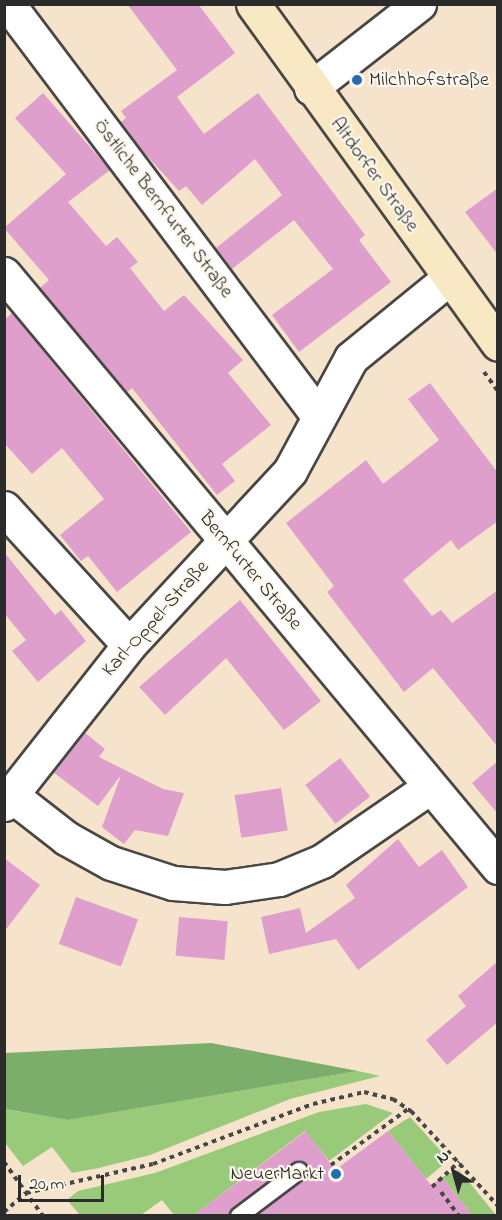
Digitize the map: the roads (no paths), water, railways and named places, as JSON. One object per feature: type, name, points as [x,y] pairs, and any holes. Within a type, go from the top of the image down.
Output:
[{"type":"main road","name":"Altdorfer Straße","points":[[253,4],[311,88],[498,344]]},
{"type":"street","name":"Östliche Bernfurter Straße","points":[[8,4],[317,414]]},
{"type":"street","points":[[311,88],[419,4]]},
{"type":"street","name":"Bernfurter Straße","points":[[4,274],[498,867]]},
{"type":"street","name":"Karl-Oppel-Straße","points":[[8,799],[129,645],[290,471],[317,414],[351,358],[449,278]]},
{"type":"street","points":[[4,508],[129,645]]},
{"type":"street","points":[[8,799],[66,838],[111,863],[173,883],[225,887],[279,879],[322,861],[430,787]]},
{"type":"lane","points":[[239,1215],[299,1171]]},
{"type":"place","name":"Milchhofstraße","points":[[357,80]]},
{"type":"place","name":"NeuerMarkt","points":[[336,1174]]}]
